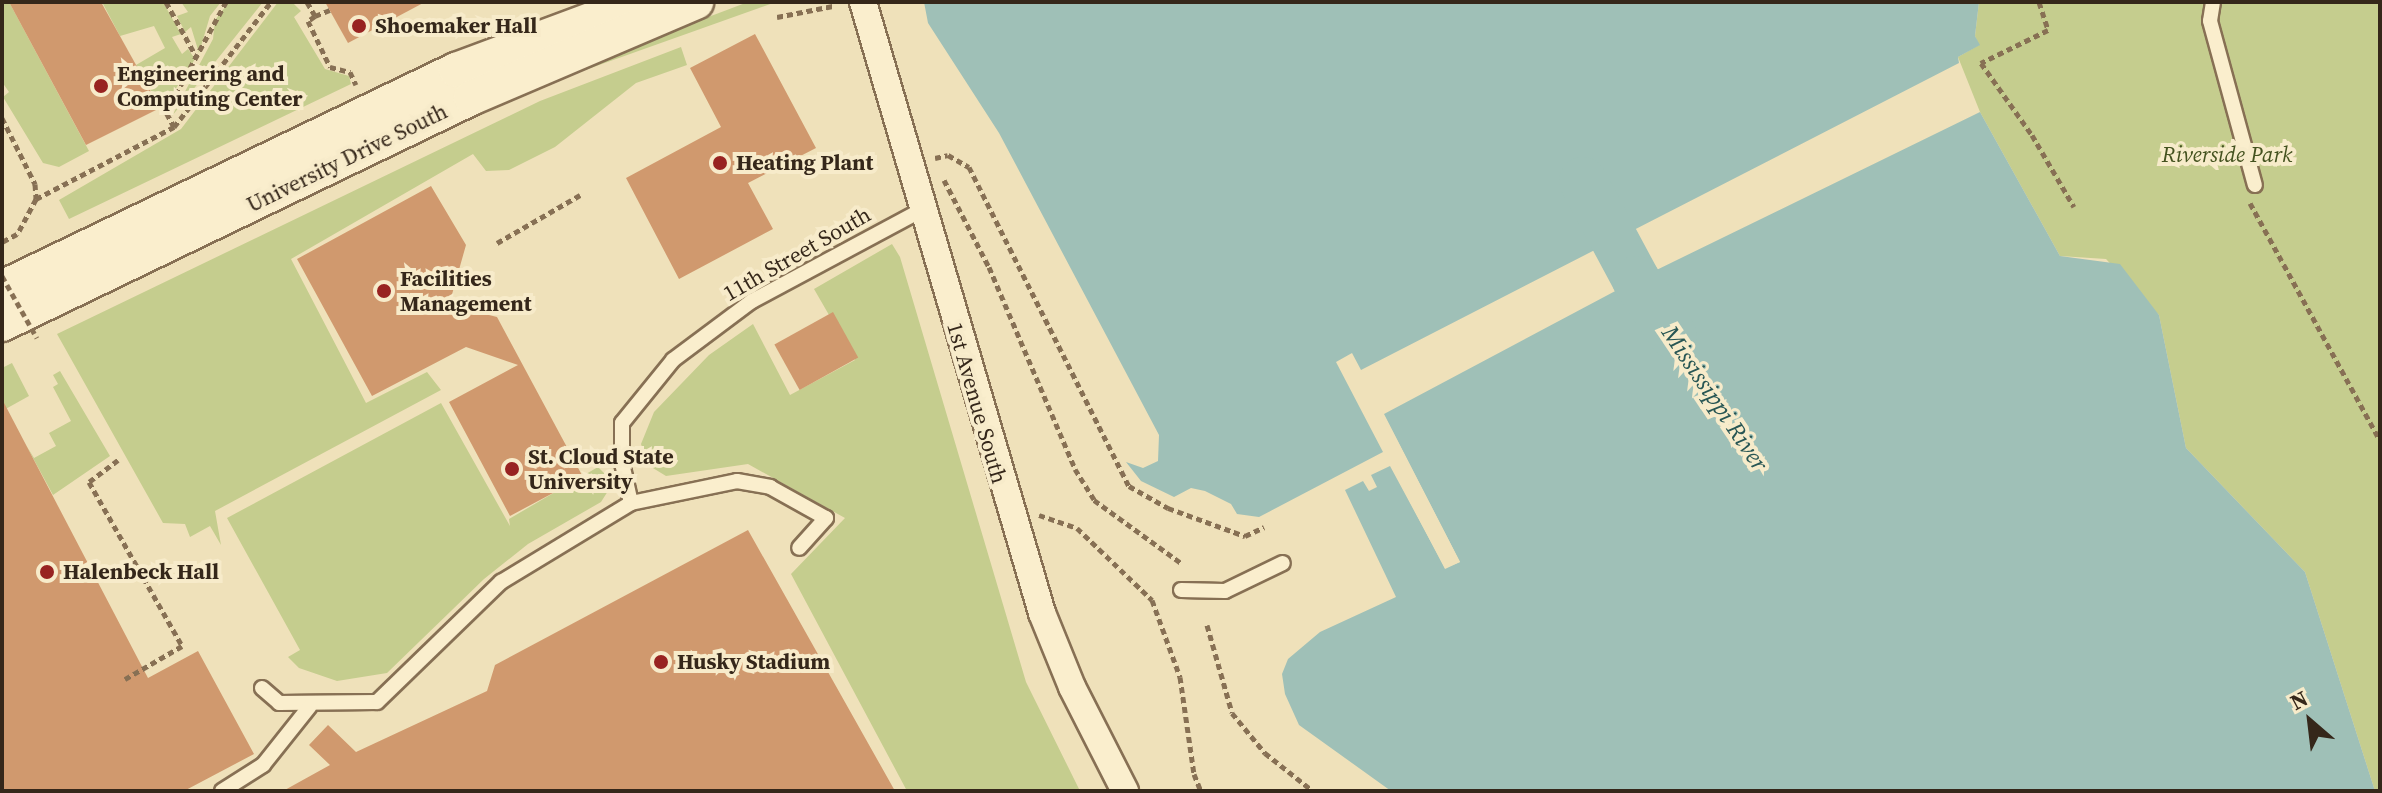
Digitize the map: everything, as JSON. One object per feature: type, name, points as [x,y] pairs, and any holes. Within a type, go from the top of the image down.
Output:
[{"type":"street","name":"University Drive South","points":[[2,288],[456,70],[639,2]]},
{"type":"street","name":"University Drive South","points":[[2,324],[471,98],[696,2]]},
{"type":"street","name":"1st Avenue South","points":[[863,2],[1006,504],[1053,645],[1125,791]]},
{"type":"lane","points":[[2213,2],[2210,21],[2249,186]]},
{"type":"lane","name":"11th Street South","points":[[631,503],[622,463],[622,423],[673,360],[752,301],[922,210]]},
{"type":"lane","points":[[262,688],[279,703],[310,706],[377,702],[501,582],[631,503],[737,481],[770,487],[826,518],[799,548]]},
{"type":"lane","points":[[1181,590],[1225,591],[1283,563]]},
{"type":"lane","points":[[222,791],[263,765],[310,706]]},
{"type":"path","points":[[166,2],[198,59]]},
{"type":"path","points":[[174,127],[166,112],[211,36],[212,19],[226,2]]},
{"type":"path","points":[[36,199],[174,127],[271,2]]},
{"type":"path","points":[[307,2],[315,16]]},
{"type":"path","points":[[2039,2],[2048,30],[1981,63],[2032,135],[2074,207]]},
{"type":"path","points":[[777,17],[833,6]]},
{"type":"path","points":[[330,10],[308,21],[330,67],[350,72],[357,86]]},
{"type":"path","points":[[2,118],[35,184],[36,199],[17,234],[2,242]]},
{"type":"path","points":[[1181,563],[1094,500],[1075,469],[989,267],[936,161],[948,155],[969,167],[1116,469],[1129,486],[1168,508],[1245,536],[1264,527]]},
{"type":"path","points":[[2249,186],[2380,440]]},
{"type":"path","points":[[497,243],[580,195]]},
{"type":"path","points":[[2,276],[37,338]]},
{"type":"path","points":[[118,460],[89,482],[182,646],[125,679]]},
{"type":"path","points":[[1006,504],[1077,528],[1152,600],[1180,677],[1194,774],[1201,791]]},
{"type":"path","points":[[1207,625],[1232,713],[1265,753],[1313,791]]},
{"type":"green space","points":[[2,2],[9,2],[89,151],[59,167],[43,163],[3,97],[9,92],[2,82]]},
{"type":"green space","points":[[102,2],[163,2],[181,34],[172,37],[182,54],[188,49],[195,59],[162,110],[136,65],[165,48],[154,26],[120,36]]},
{"type":"green space","points":[[181,2],[221,2],[210,16],[199,53],[191,27],[185,32],[177,16],[188,12]]},
{"type":"green space","points":[[229,2],[263,2],[172,116],[213,39],[215,20]]},
{"type":"green space","points":[[278,2],[292,2],[301,11],[294,17],[325,69],[349,76],[351,84],[69,219],[59,200],[181,129]]},
{"type":"green space","points":[[748,2],[776,2],[557,80],[555,75]]},
{"type":"green space","name":"Riverside Park","points":[[1979,2],[2380,2],[2380,791],[2375,791],[2305,572],[2186,448],[2159,315],[2106,259],[2060,256],[1980,112],[1958,57],[1979,45],[1975,36]]},
{"type":"green space","points":[[681,47],[687,65],[636,83],[555,147],[509,170],[486,171],[473,154],[291,259],[366,403],[427,372],[441,390],[215,511],[221,545],[210,526],[190,537],[185,524],[163,523],[57,334],[540,101]]},
{"type":"green space","points":[[892,244],[900,257],[1026,682],[1080,791],[907,791],[791,574],[845,518],[748,464],[666,476],[648,465],[641,444],[654,412],[709,355],[753,324],[790,395],[855,360],[814,289]]},
{"type":"green space","points":[[12,363],[29,396],[2,411],[2,368]]},
{"type":"green space","points":[[60,371],[110,456],[53,495],[26,445],[34,458],[56,446],[49,433],[71,421],[53,387],[58,384],[53,375]]},
{"type":"green space","points":[[441,403],[510,526],[509,519],[598,467],[609,478],[608,491],[601,502],[528,544],[484,579],[387,673],[337,681],[299,668],[288,657],[300,650],[227,518]]},
{"type":"water","points":[[924,2],[1979,2],[1975,36],[1980,45],[1958,57],[1959,63],[1361,370],[1352,353],[1336,362],[1383,452],[1259,517],[1237,514],[1231,504],[1205,491],[1191,488],[1174,497],[1141,481],[1126,462],[1143,468],[1158,461],[1159,435],[999,133],[928,23]]},
{"type":"water","points":[[1980,112],[2060,256],[2120,264],[2159,315],[2186,448],[2305,572],[2375,791],[1391,791],[1299,725],[1285,694],[1282,674],[1288,659],[1320,632],[1396,597],[1345,490],[1363,481],[1369,491],[1377,487],[1371,475],[1390,466],[1445,568],[1460,562],[1384,414],[1636,280]]},
{"type":"pier","points":[[1382,411],[1460,562],[1445,569],[1389,462],[1447,563],[1455,560]]},
{"type":"building","name":"Engineering and Computing Center","points":[[9,2],[101,2],[160,108],[86,145]]},
{"type":"building","name":"Shoemaker Hall","points":[[325,2],[425,2],[348,43]]},
{"type":"building","name":"Heating Plant","points":[[755,34],[816,148],[748,183],[773,229],[679,279],[626,178],[721,127],[690,68]]},
{"type":"building","name":"Facilities Management","points":[[431,186],[466,245],[449,305],[497,317],[583,477],[510,516],[449,402],[518,365],[466,347],[372,396],[297,259]]},
{"type":"building","points":[[833,312],[858,357],[800,390],[774,344]]},
{"type":"building","name":"Halenbeck Hall","points":[[2,399],[148,678],[198,651],[254,754],[184,791],[2,791]]},
{"type":"building","name":"Husky Stadium","points":[[748,530],[895,791],[283,791],[330,765],[309,745],[328,725],[356,752],[487,691],[495,665]]},
{"type":"waterway","name":"Mississippi River","points":[[1583,181],[1636,280],[1673,335]]},
{"type":"place","name":"Shoemaker Hall","points":[[359,26]]},
{"type":"place","name":"Engineering and Computing Center","points":[[101,86]]},
{"type":"place","name":"Heating Plant","points":[[720,163]]},
{"type":"place","name":"Facilities Management","points":[[384,291]]},
{"type":"place","name":"St. Cloud State University","points":[[512,469]]},
{"type":"place","name":"Halenbeck Hall","points":[[47,572]]},
{"type":"place","name":"Husky Stadium","points":[[661,662]]}]
